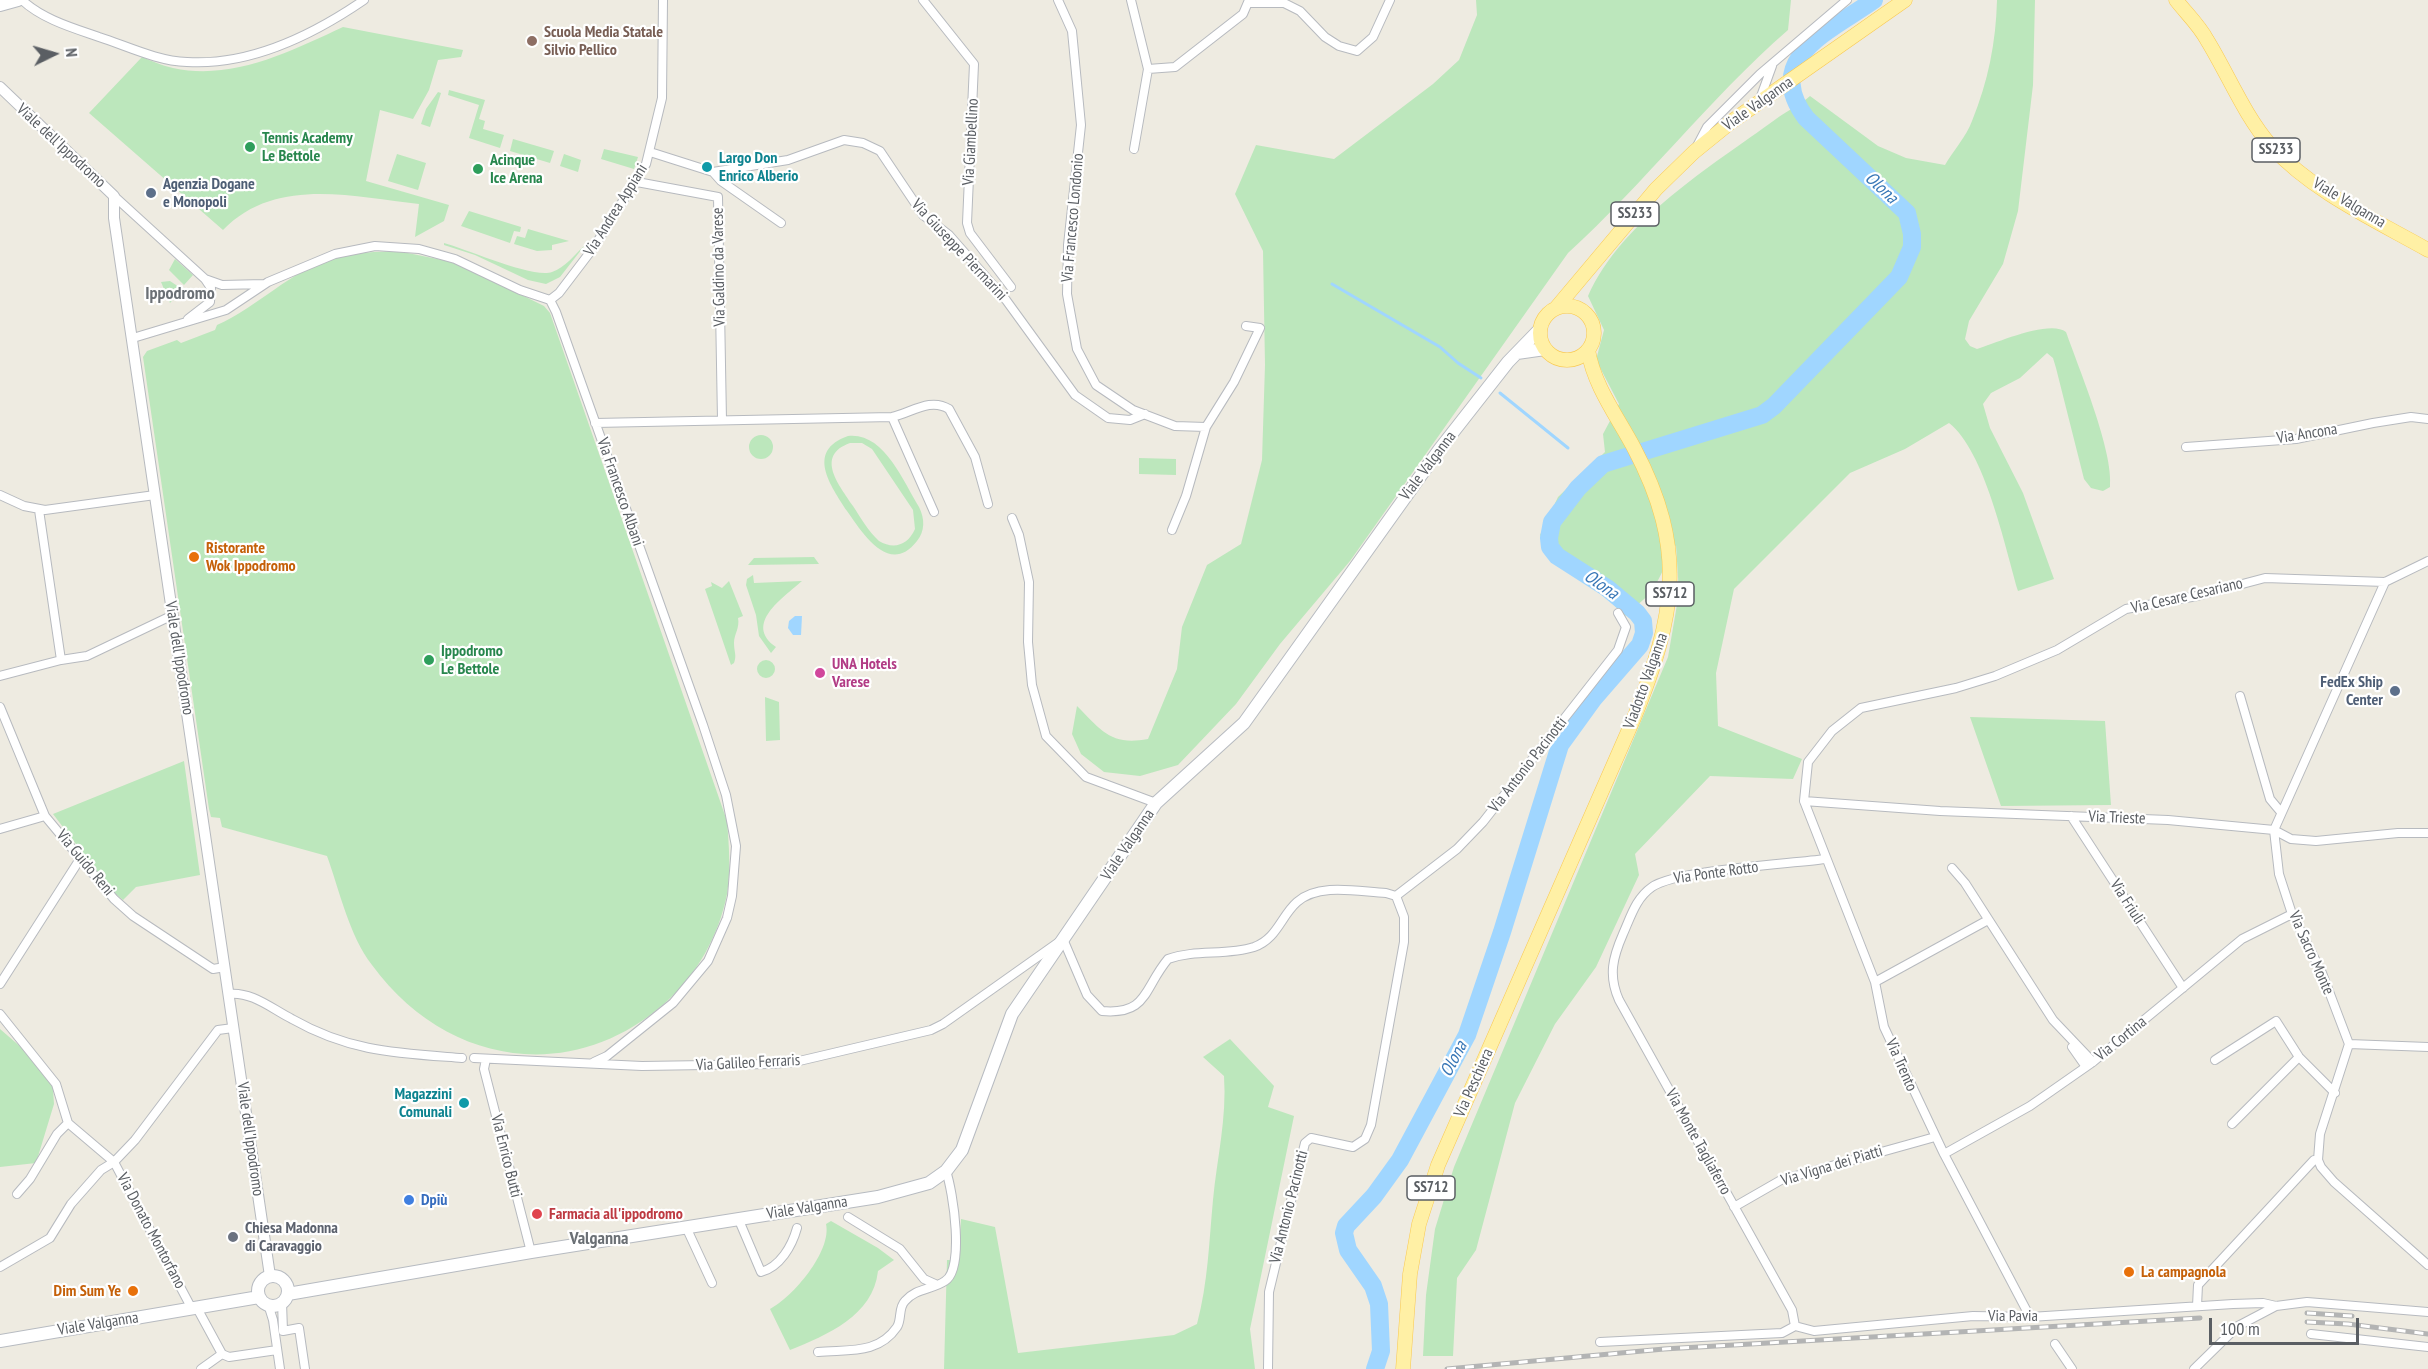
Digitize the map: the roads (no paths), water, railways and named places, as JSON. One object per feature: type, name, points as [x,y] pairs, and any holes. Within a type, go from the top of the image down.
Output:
[{"type":"main road","points":[[0,4],[20,0]]},
{"type":"main road","name":"Viale Valganna","points":[[1556,308],[1656,189],[1694,152],[1757,104],[1905,0]]},
{"type":"main road","name":"Viale Valganna","points":[[2175,0],[2206,37],[2240,99],[2271,146],[2304,176],[2343,202],[2428,250]]},
{"type":"main road","points":[[1579,279],[1577,290],[1580,310]]},
{"type":"main road","points":[[1568,306],[1580,310],[1588,317],[1593,328],[1593,339],[1588,350],[1571,360],[1554,357],[1545,349],[1540,339],[1540,329],[1544,319],[1556,308],[1568,306]]},
{"type":"main road","name":"Viale Valganna","points":[[285,1298],[531,1252],[878,1197],[928,1183],[946,1171],[962,1150],[1012,1014],[1156,803],[1221,748],[1244,723],[1406,495],[1516,354],[1540,329]]},
{"type":"main road","points":[[1516,354],[1545,349]]},
{"type":"main road","name":"SS712","points":[[1588,350],[1596,381]]},
{"type":"main road","name":"SS712","points":[[1571,360],[1596,381]]},
{"type":"main road","name":"Viadotto Valganna","points":[[1594,810],[1656,660],[1668,615],[1671,584],[1668,539],[1656,495],[1641,462],[1596,381]]},
{"type":"main road","name":"Via Peschiera","points":[[1403,1369],[1410,1274],[1419,1224],[1438,1165],[1594,810]]},
{"type":"main road","points":[[270,1276],[281,1279],[285,1283],[285,1298],[278,1305],[263,1301],[260,1284],[270,1276]]},
{"type":"main road","name":"Viale Valganna","points":[[0,1341],[195,1309],[263,1301]]},
{"type":"street","points":[[20,0],[34,11],[84,32],[154,56],[186,62],[234,60],[287,43],[332,22],[364,0]]},
{"type":"street","name":"Via Andrea Appiani","points":[[550,300],[580,266],[637,182],[650,152],[663,87],[663,0]]},
{"type":"street","name":"Via Giambellino","points":[[923,0],[974,64],[967,223],[970,233],[1011,287]]},
{"type":"street","name":"Via Francesco Londonio","points":[[1058,0],[1072,31],[1081,125],[1068,246],[1067,294],[1077,349],[1096,385],[1133,410],[1175,426],[1206,427]]},
{"type":"street","points":[[1131,0],[1148,69],[1134,149]]},
{"type":"street","points":[[1148,69],[1174,67],[1243,14],[1249,2],[1284,3],[1300,11],[1325,37],[1339,46],[1357,51],[1373,37],[1390,0]]},
{"type":"street","points":[[1694,152],[1707,127],[1773,64],[1847,0]]},
{"type":"street","points":[[1757,104],[1773,64]]},
{"type":"street","name":"Viale dell'Ippodromo","points":[[0,87],[114,196],[114,218],[154,495],[270,1276]]},
{"type":"street","name":"Via Giuseppe Piermarini","points":[[650,152],[713,172],[788,160],[844,140],[863,143],[880,151],[923,215],[949,235],[1006,300],[1075,395],[1108,418],[1130,420],[1145,414]]},
{"type":"street","name":"Via Giuseppe Piermarini","points":[[713,172],[721,181],[781,224]]},
{"type":"street","name":"Via Galdino da Varese","points":[[637,182],[718,197],[722,420]]},
{"type":"street","points":[[114,196],[205,279],[211,288],[210,302],[185,321]]},
{"type":"street","points":[[133,338],[226,310],[264,284],[335,254],[375,246],[419,249],[455,259],[520,290],[550,300]]},
{"type":"street","points":[[205,279],[222,285],[264,284]]},
{"type":"street","name":"Via Francesco Albani","points":[[550,300],[726,795],[736,846],[732,896],[726,918],[708,961],[673,1003],[623,1043],[591,1064]]},
{"type":"street","points":[[1172,530],[1186,496],[1206,427],[1234,382],[1260,328],[1246,326]]},
{"type":"street","points":[[595,423],[892,417],[930,404],[941,404],[949,409],[975,457],[988,504]]},
{"type":"street","points":[[892,417],[934,512]]},
{"type":"street","name":"Via Ancona","points":[[2186,447],[2296,439],[2411,417],[2428,419]]},
{"type":"street","points":[[0,495],[39,510],[70,508],[154,495]]},
{"type":"street","points":[[39,510],[61,660]]},
{"type":"street","points":[[1012,518],[1019,535],[1029,582],[1028,642],[1032,685],[1046,736],[1086,777],[1156,803]]},
{"type":"street","name":"Via Cesare Cesariano","points":[[1804,801],[1808,762],[1832,731],[1862,708],[1956,688],[1995,676],[2057,650],[2126,609],[2197,596],[2265,578],[2385,582],[2428,561]]},
{"type":"street","name":"Via Sacro Monte","points":[[2349,1044],[2322,973],[2292,914],[2279,874],[2274,830],[2280,811],[2385,582]]},
{"type":"street","name":"Via Antonio Pacinotti","points":[[1268,1369],[1269,1292],[1305,1143],[1314,1139],[1353,1147],[1365,1139],[1371,1125],[1404,942],[1404,917],[1396,897],[1457,849],[1521,776],[1618,650],[1626,627],[1618,613]]},
{"type":"street","points":[[0,676],[61,660],[87,656],[172,615]]},
{"type":"street","points":[[2240,696],[2270,799],[2280,811]]},
{"type":"street","name":"Via Guido Reni","points":[[0,707],[45,816],[114,899],[132,916],[213,969],[225,967]]},
{"type":"street","name":"Via Trieste","points":[[1804,801],[1940,811],[2168,820],[2274,830],[2291,839],[2316,841],[2398,833],[2428,833]]},
{"type":"street","name":"Via Trento","points":[[1804,801],[1875,982],[1884,1027],[1935,1137],[2030,1317]]},
{"type":"street","points":[[0,829],[45,816]]},
{"type":"street","name":"Via Friuli","points":[[2071,816],[2183,988]]},
{"type":"street","points":[[0,984],[80,859]]},
{"type":"street","name":"Via Ponte Rotto","points":[[1614,955],[1638,901],[1647,891],[1664,880],[1825,859]]},
{"type":"street","points":[[1952,868],[1965,883],[2053,1020],[2089,1065]]},
{"type":"street","points":[[1063,939],[1087,994],[1101,1011],[1122,1013],[1136,1006],[1168,959],[1195,952],[1254,946],[1267,940],[1297,902],[1310,894],[1324,890],[1386,893],[1396,897]]},
{"type":"street","name":"Via Cortina","points":[[1944,1154],[2030,1106],[2089,1065],[2242,939],[2292,914]]},
{"type":"street","points":[[1875,982],[1988,920]]},
{"type":"street","name":"Via Galileo Ferraris","points":[[474,1058],[591,1064],[699,1066],[795,1062],[893,1040],[943,1024],[1063,939]]},
{"type":"street","name":"Via Monte Tagliaferro","points":[[1614,955],[1612,978],[1619,1000],[1792,1310],[1795,1326]]},
{"type":"street","points":[[228,994],[236,993],[262,1001],[292,1020],[336,1040],[382,1053],[462,1058]]},
{"type":"street","points":[[0,1014],[56,1084],[68,1123],[57,1134],[30,1179],[16,1194]]},
{"type":"street","points":[[2215,1060],[2276,1020],[2299,1057],[2335,1093]]},
{"type":"street","points":[[0,1267],[51,1238],[71,1204],[101,1170],[114,1162],[135,1140],[218,1030],[233,1028]]},
{"type":"street","points":[[623,1043],[619,1055],[621,1062],[626,1065]]},
{"type":"street","points":[[2428,1047],[2349,1044],[2320,1134],[2318,1160],[2334,1182],[2428,1266]]},
{"type":"street","points":[[2232,1124],[2299,1057]]},
{"type":"street","name":"Via Enrico Butti","points":[[486,1059],[484,1069],[531,1252]]},
{"type":"street","name":"Via Donato Montorfano","points":[[68,1123],[114,1162],[195,1309]]},
{"type":"street","name":"Via Vigna dei Piatti","points":[[1734,1208],[1781,1180],[1935,1137]]},
{"type":"street","points":[[2197,1306],[2198,1285],[2314,1160],[2318,1160]]},
{"type":"street","points":[[818,1352],[874,1348],[897,1327],[905,1301],[917,1291],[938,1285],[952,1275],[956,1246],[952,1188],[946,1171]]},
{"type":"street","points":[[848,1217],[895,1245],[905,1254],[924,1280],[938,1285]]},
{"type":"street","name":"Viale Valganna","points":[[738,1218],[761,1272],[786,1254],[796,1228]]},
{"type":"street","points":[[686,1227],[712,1283]]},
{"type":"street","points":[[280,1369],[277,1350],[285,1298]]},
{"type":"street","points":[[263,1301],[279,1331]]},
{"type":"street","name":"Via Pavia","points":[[1600,1342],[1782,1333],[1795,1326],[1814,1331],[1973,1316],[2030,1317],[2263,1303],[2276,1306],[2307,1302],[2428,1312]]},
{"type":"street","points":[[2194,1369],[2238,1326],[2276,1306]]},
{"type":"street","points":[[195,1309],[222,1354],[230,1357],[277,1350]]},
{"type":"street","points":[[279,1331],[299,1328],[305,1369]]},
{"type":"street","points":[[2311,1334],[2352,1336],[2428,1347]]},
{"type":"street","points":[[2055,1344],[2072,1369]]},
{"type":"street","points":[[201,1369],[222,1354]]},
{"type":"water","points":[[795,616],[802,616],[801,635],[793,635],[788,628],[789,621]]},
{"type":"waterway","name":"Olona","points":[[1375,1369],[1381,1351],[1379,1304],[1373,1286],[1348,1250],[1344,1233],[1346,1226],[1374,1196],[1400,1160],[1467,1035],[1502,932],[1560,745],[1594,698],[1640,645],[1644,633],[1643,621],[1637,613],[1607,588],[1557,556],[1550,547],[1552,522],[1578,488],[1603,464],[1762,415],[1774,406],[1899,277],[1912,247],[1912,234],[1907,213],[1806,118],[1794,97],[1792,78],[1797,62],[1807,48],[1822,35],[1874,0]]},
{"type":"waterway","points":[[1332,284],[1440,347],[1458,363],[1481,378]]},
{"type":"waterway","points":[[1500,393],[1568,448]]},
{"type":"railway","points":[[2307,1313],[2352,1316]]},
{"type":"railway","points":[[1447,1369],[1664,1349],[2200,1318]]},
{"type":"railway","points":[[2307,1322],[2348,1324],[2428,1334]]},
{"type":"place","name":"Scuola Media Statale Silvio Pellico","points":[[532,41]]},
{"type":"place","name":"Tennis Academy Le Bettole","points":[[250,147]]},
{"type":"place","name":"Largo Don Enrico Alberio","points":[[707,167]]},
{"type":"place","name":"Acinque Ice Arena","points":[[478,169]]},
{"type":"place","name":"Agenzia Dogane e Monopoli","points":[[151,193]]},
{"type":"place","name":"Ristorante Wok Ippodromo","points":[[194,557]]},
{"type":"place","name":"Ippodromo Le Bettole","points":[[429,660]]},
{"type":"place","name":"UNA Hotels Varese","points":[[820,673]]},
{"type":"place","name":"FedEx Ship Center","points":[[2395,691]]},
{"type":"place","name":"Magazzini Comunali","points":[[464,1103]]},
{"type":"place","name":"Dpiù","points":[[409,1200]]},
{"type":"place","name":"Farmacia all'ippodromo","points":[[537,1214]]},
{"type":"place","name":"Chiesa Madonna di Caravaggio","points":[[233,1237]]},
{"type":"place","name":"La campagnola","points":[[2129,1272]]},
{"type":"place","name":"Dim Sum Ye","points":[[133,1291]]},
{"type":"district","name":"Ippodromo","points":[[180,294]]},
{"type":"district","name":"Valganna","points":[[599,1239]]}]
